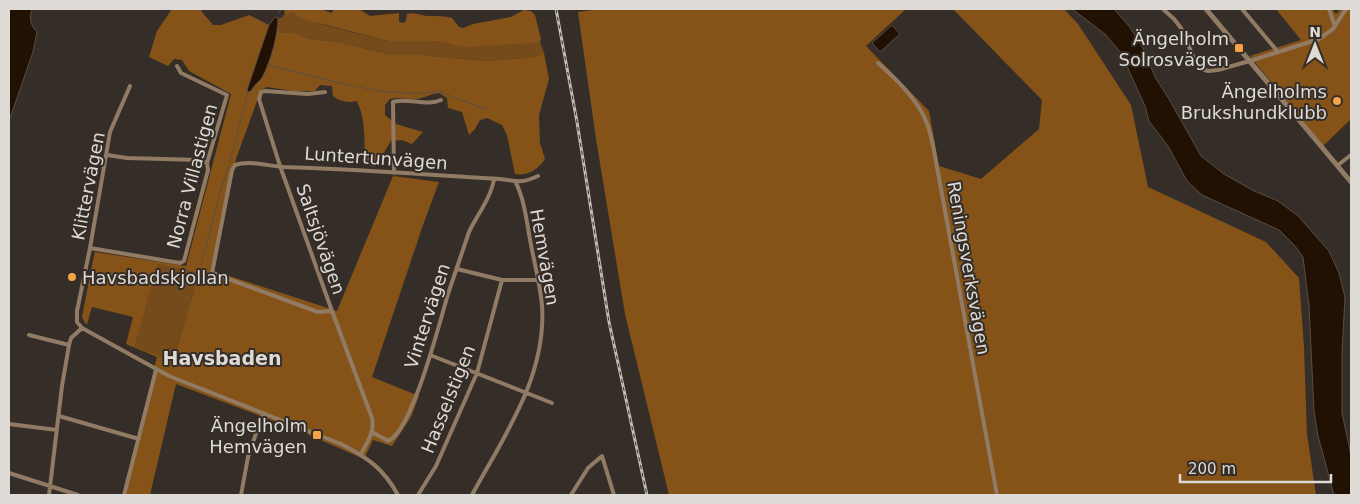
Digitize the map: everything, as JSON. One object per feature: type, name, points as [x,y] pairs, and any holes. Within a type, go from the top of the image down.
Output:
[{"type":"street","points":[[1163,9],[1178,23],[1196,63],[1202,69],[1213,71],[1319,39],[1335,26],[1346,9]]},
{"type":"street","points":[[1206,9],[1351,182]]},
{"type":"street","points":[[1242,9],[1278,52]]},
{"type":"street","points":[[1330,9],[1335,26]]},
{"type":"street","name":"Reningsverksvägen","points":[[878,63],[892,76],[920,109],[927,122],[997,495]]},
{"type":"street","name":"Norra Villastigen","points":[[90,248],[182,263],[184,260],[208,170],[207,163],[227,95],[181,73],[177,66]]},
{"type":"street","name":"Klittervägen","points":[[82,328],[77,322],[77,311],[110,132],[130,86]]},
{"type":"street","name":"Saltsjövägen","points":[[325,92],[308,94],[265,91],[261,92],[260,102],[280,166],[372,418],[372,432]]},
{"type":"street","points":[[394,173],[393,102],[435,103],[442,100]]},
{"type":"street","points":[[107,155],[127,158],[199,160],[207,163]]},
{"type":"street","points":[[1338,165],[1351,155]]},
{"type":"street","name":"Luntertunvägen","points":[[332,311],[318,312],[212,273],[234,165],[246,163],[329,168],[494,179],[516,183]]},
{"type":"street","points":[[516,183],[538,176]]},
{"type":"street","name":"Vintervägen","points":[[372,432],[388,441],[393,439],[398,434],[412,406],[469,232],[489,194],[494,179]]},
{"type":"street","name":"Hemvägen","points":[[472,495],[527,394],[538,358],[542,306],[522,204],[516,183]]},
{"type":"street","points":[[456,269],[502,280],[538,280]]},
{"type":"street","name":"Hasselstigen","points":[[418,495],[436,466],[477,374],[502,280]]},
{"type":"street","points":[[49,495],[69,345],[72,338],[82,328],[156,370],[341,444],[361,454],[382,470],[398,495]]},
{"type":"street","points":[[29,335],[69,345]]},
{"type":"street","points":[[430,355],[552,403]]},
{"type":"street","points":[[124,495],[156,370]]},
{"type":"street","points":[[242,495],[248,457],[263,413]]},
{"type":"street","points":[[59,416],[139,439]]},
{"type":"street","points":[[9,424],[57,430]]},
{"type":"street","points":[[361,454],[372,432]]},
{"type":"street","points":[[570,495],[588,468],[602,456],[614,495]]},
{"type":"street","points":[[9,473],[78,495]]},
{"type":"shaded area","points":[[9,9],[32,9],[31,21],[37,32],[33,52],[9,121]]},
{"type":"shaded area","points":[[172,9],[201,9],[213,25],[221,25],[249,15],[269,25],[247,90],[251,91],[259,80],[270,55],[276,29],[282,33],[292,32],[311,39],[338,42],[392,55],[421,55],[486,61],[533,57],[544,53],[549,79],[539,115],[540,143],[545,159],[536,169],[524,174],[515,174],[507,135],[502,125],[487,118],[480,120],[469,135],[462,112],[448,108],[447,98],[439,93],[417,99],[390,99],[385,105],[385,115],[396,124],[423,132],[412,144],[402,140],[391,141],[375,167],[370,166],[365,161],[363,123],[357,101],[338,100],[333,96],[332,86],[320,85],[315,91],[293,91],[267,87],[261,90],[236,159],[214,271],[337,311],[393,176],[439,182],[372,377],[419,396],[411,417],[392,446],[373,440],[364,459],[300,431],[176,384],[150,495],[123,495],[157,357],[126,344],[133,317],[92,307],[87,324],[85,323],[82,317],[95,252],[186,266],[231,94],[189,71],[182,60],[174,59],[168,66],[149,57],[157,31]],"holes":[[[158,264],[199,273],[173,361],[135,346]]]},
{"type":"shaded area","points":[[284,9],[321,9],[331,13],[335,9],[359,9],[370,16],[399,13],[399,22],[403,23],[406,21],[407,14],[413,13],[452,18],[459,27],[463,28],[473,24],[511,17],[524,10],[531,11],[535,15],[541,39],[540,42],[535,43],[464,47],[434,41],[388,41],[303,19],[291,12],[285,14]]},
{"type":"shaded area","points":[[601,9],[906,9],[866,46],[929,111],[939,166],[981,179],[1039,129],[1042,100],[953,9],[1064,9],[1078,24],[1131,105],[1148,187],[1266,242],[1299,278],[1307,434],[1316,495],[669,495],[625,314],[596,139],[578,12]]},
{"type":"shaded area","points":[[1072,9],[1114,9],[1129,26],[1143,48],[1155,77],[1201,156],[1224,174],[1252,190],[1278,201],[1298,216],[1329,251],[1339,273],[1345,297],[1342,352],[1342,413],[1351,455],[1351,495],[1334,495],[1318,436],[1314,411],[1309,306],[1303,257],[1279,230],[1202,195],[1187,181],[1168,146],[1149,121],[1145,106],[1121,53],[1105,34]]},
{"type":"shaded area","points":[[1276,9],[1332,9],[1336,14],[1341,9],[1351,9],[1351,119],[1323,146],[1250,56],[1301,40]]},
{"type":"shaded area","points":[[291,12],[324,25],[388,41],[434,41],[480,46],[540,42],[544,53],[533,57],[486,61],[421,55],[392,55],[338,42],[311,39],[292,32],[282,33],[276,29],[278,18]]},
{"type":"shaded area","points":[[275,17],[278,18],[277,32],[269,63],[262,78],[248,92],[247,90],[269,25]]},
{"type":"shaded area","points":[[892,25],[900,34],[880,52],[872,43]]},
{"type":"shaded area","points":[[158,263],[199,273],[173,361],[135,346]]},
{"type":"waterway","points":[[279,13],[281,9]]},
{"type":"waterway","points":[[267,65],[379,91],[408,93],[438,91],[487,110]]},
{"type":"waterway","points":[[230,162],[248,92]]},
{"type":"waterway","points":[[201,265],[229,166]]},
{"type":"railway","points":[[556,9],[577,122],[609,322],[647,495]]},
{"type":"place","name":"Ängelholm Solrosvägen","points":[[1239,48]]},
{"type":"place","name":"Ängelholms Brukshundklubb","points":[[1337,101]]},
{"type":"place","name":"Havsbadskjollan","points":[[72,277]]},
{"type":"place","name":"Ängelholm Hemvägen","points":[[317,435]]},
{"type":"district","name":"Havsbaden","points":[[222,358]]}]
